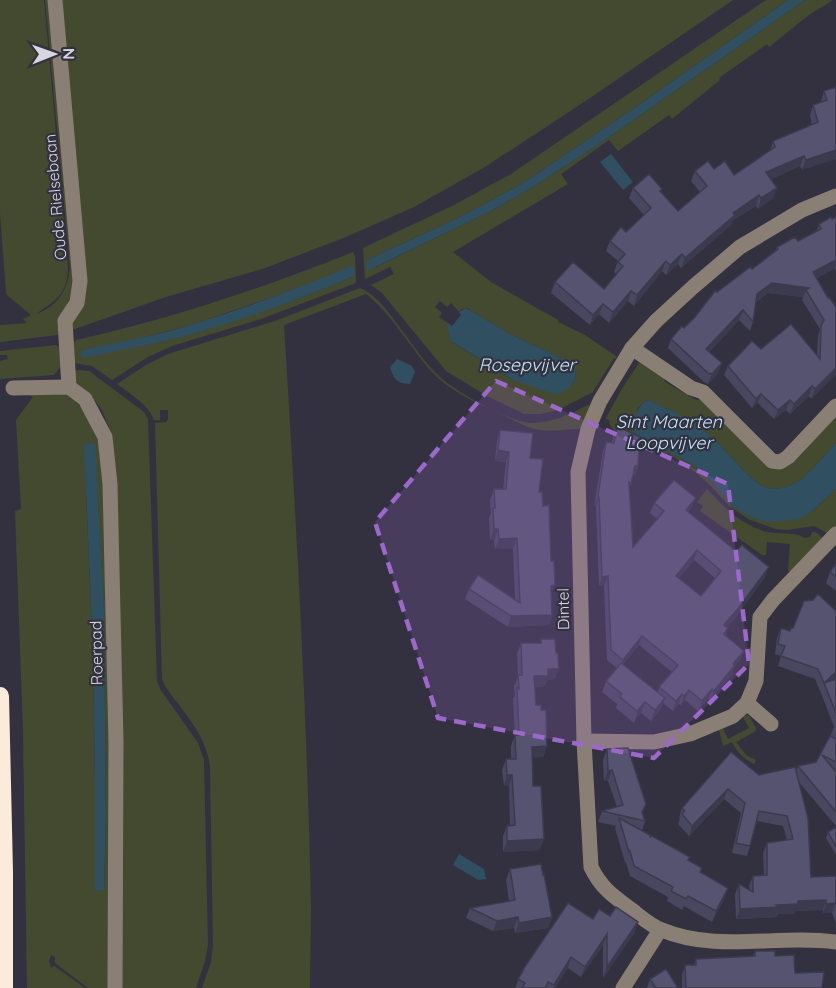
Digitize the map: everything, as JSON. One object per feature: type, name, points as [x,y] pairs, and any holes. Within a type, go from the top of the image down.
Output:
[{"type":"highway","points":[[0,696],[4,988]]},
{"type":"street","name":"Oude Rielsebaan","points":[[55,0],[80,281],[77,303],[65,321],[69,387]]},
{"type":"street","name":"Dintel","points":[[836,196],[802,210],[740,247],[656,321],[632,348],[600,401],[588,429],[578,472],[584,741],[591,867],[598,880],[612,896],[660,930],[680,937],[706,942],[810,940],[836,942]]},
{"type":"street","points":[[632,348],[691,388],[703,392],[772,462],[780,462],[788,457],[836,406]]},
{"type":"street","points":[[14,388],[69,387]]},
{"type":"street","name":"Roerpad","points":[[69,387],[85,399],[105,437],[110,484],[116,742],[115,988]]},
{"type":"street","points":[[584,741],[654,742],[690,734],[733,716],[747,703],[756,681],[760,617],[773,600],[836,534]]},
{"type":"street","points":[[747,703],[771,724]]},
{"type":"street","points":[[623,988],[660,930]]},
{"type":"highlighted area","points":[[496,381],[728,484],[749,664],[654,758],[438,718],[375,522]]},
{"type":"green space","points":[[0,0],[44,0],[68,268],[63,291],[36,314],[50,307],[60,297],[64,290],[67,283],[70,268],[45,0],[50,0],[74,291],[57,335],[0,342],[0,325],[27,323],[23,319],[31,315],[6,292],[0,213]]},
{"type":"green space","points":[[59,0],[733,0],[485,167],[414,207],[346,237],[265,268],[166,297],[72,330],[71,318],[83,301]]},
{"type":"green space","points":[[766,0],[788,0],[523,183],[458,218],[367,260],[376,267],[489,212],[533,187],[605,140],[805,0],[833,0],[809,15],[769,47],[767,44],[719,78],[720,80],[672,119],[669,115],[618,151],[609,140],[561,174],[568,184],[453,252],[491,282],[558,322],[585,335],[617,357],[614,358],[593,392],[558,410],[541,414],[524,414],[487,396],[446,371],[382,293],[371,285],[394,274],[390,267],[365,279],[363,248],[454,205],[511,174]],"holes":[[[440,301],[447,307],[451,303],[459,312],[468,308],[510,334],[574,364],[576,376],[571,386],[513,380],[452,342],[448,323],[439,317],[442,313],[435,307]]]},
{"type":"green space","points":[[353,252],[356,283],[261,319],[172,346],[148,357],[112,380],[92,366],[74,363],[73,344],[76,340],[182,312]],"holes":[[[354,266],[354,276],[297,299],[205,330],[159,341],[83,350],[191,325],[305,286]]]},
{"type":"green space","points":[[360,288],[380,303],[422,358],[439,376],[483,405],[511,418],[532,423],[554,420],[590,406],[581,429],[544,431],[524,426],[473,401],[455,391],[431,371],[392,321],[366,294],[284,325],[307,761],[311,906],[310,988],[202,988],[211,962],[213,946],[210,766],[208,754],[199,733],[162,679],[155,423],[167,422],[168,410],[160,410],[160,420],[154,420],[143,404],[117,384],[168,354],[275,321]]},
{"type":"green space","points":[[56,345],[59,347],[61,366],[54,375],[0,379],[0,361],[8,359],[7,355],[0,355],[0,351]]},
{"type":"green space","points":[[643,362],[662,372],[665,382],[696,400],[701,399],[769,467],[836,417],[836,443],[801,479],[789,486],[777,489],[759,484],[708,434],[654,403],[646,400],[638,408],[631,427],[636,434],[693,465],[712,482],[811,512],[836,489],[836,533],[833,536],[814,526],[787,530],[776,529],[750,520],[730,507],[689,467],[670,455],[613,430],[609,420],[606,419],[608,414],[639,363]]},
{"type":"green space","points":[[75,371],[89,371],[144,412],[148,419],[157,681],[160,689],[198,743],[204,760],[208,945],[196,988],[119,988],[111,432],[102,410],[75,380]]},
{"type":"green space","points":[[61,392],[70,397],[88,415],[101,448],[110,646],[109,988],[88,988],[55,963],[55,957],[51,955],[49,961],[51,968],[54,966],[85,988],[27,988],[23,731],[15,511],[21,509],[16,420],[33,397],[27,394]],"holes":[[[94,443],[104,610],[106,815],[104,890],[95,890],[93,652],[86,494]]]},
{"type":"green space","points":[[707,489],[732,514],[754,527],[763,531],[804,538],[810,537],[814,532],[820,535],[825,543],[794,571],[788,571],[790,544],[767,542],[766,555],[762,555],[700,511],[703,506],[697,502]]},
{"type":"green space","points":[[747,715],[756,731],[736,742],[746,755],[756,760],[754,764],[741,755],[732,742],[723,746],[719,730],[725,730],[728,739],[749,728],[743,717]]},
{"type":"water","points":[[788,0],[805,0],[605,140],[533,187],[489,212],[367,271],[367,260],[458,218],[523,183]]},
{"type":"water","points":[[611,154],[633,182],[623,190],[600,162]]},
{"type":"water","points":[[354,265],[354,276],[243,318],[160,342],[84,358],[80,354],[83,350],[164,332],[252,305]]},
{"type":"water","name":"Rosepvijver","points":[[466,308],[510,334],[574,364],[576,376],[571,386],[563,392],[554,394],[513,380],[451,341],[448,323],[452,326],[461,315],[459,312]]},
{"type":"water","points":[[397,359],[412,366],[415,372],[410,384],[396,380],[390,367]]},
{"type":"water","name":"Sint Maarten Loopvijver","points":[[646,400],[672,411],[700,428],[753,479],[769,488],[785,487],[801,479],[836,443],[836,489],[811,512],[799,519],[770,522],[745,514],[733,507],[712,482],[693,465],[636,434],[631,427],[632,423],[636,412]]},
{"type":"water","points":[[95,443],[104,610],[106,815],[104,890],[95,890],[93,652],[84,446]]},
{"type":"water","points":[[459,854],[484,869],[486,879],[478,880],[453,865]]},
{"type":"building","points":[[836,87],[836,150],[806,160],[804,156],[766,172],[777,188],[761,198],[759,195],[733,213],[735,215],[685,258],[682,254],[670,265],[666,261],[637,295],[631,291],[613,312],[603,304],[593,315],[555,282],[573,262],[604,289],[623,266],[618,262],[625,254],[610,241],[621,227],[626,232],[651,208],[633,188],[649,174],[662,189],[660,191],[678,211],[707,186],[695,171],[708,161],[714,169],[725,161],[734,175],[775,147],[773,141],[818,122],[813,105],[827,100],[824,91]]},
{"type":"building","points":[[831,217],[832,219],[836,217],[836,260],[813,272],[836,307],[836,368],[815,389],[812,386],[794,404],[790,400],[778,410],[761,394],[756,399],[728,366],[752,341],[761,349],[791,324],[820,359],[821,326],[824,320],[806,290],[809,288],[772,283],[757,294],[753,322],[743,310],[706,349],[722,363],[712,374],[708,373],[671,339],[682,326],[684,328],[695,317],[715,291],[717,292],[750,267],[752,269],[778,249],[777,247],[795,237],[798,241],[821,229],[819,224]]},
{"type":"building","points":[[617,426],[640,437],[638,466],[635,466],[631,484],[629,482],[633,547],[664,511],[654,503],[674,480],[696,498],[686,510],[736,551],[742,545],[769,567],[724,625],[728,628],[724,634],[744,651],[714,691],[712,689],[702,701],[689,690],[676,701],[659,687],[678,665],[642,636],[623,660],[611,650],[608,576],[602,577],[598,496],[606,442],[614,443]],"holes":[[[697,550],[721,571],[701,596],[676,576]]]},
{"type":"building","points":[[500,430],[533,433],[530,458],[543,459],[539,492],[542,492],[543,506],[549,505],[551,561],[554,561],[555,585],[551,586],[552,615],[511,616],[469,589],[478,575],[520,603],[517,538],[499,539],[498,529],[494,529],[494,489],[506,489],[509,452],[498,450]]},
{"type":"building","points":[[836,564],[836,577],[830,572]]},
{"type":"building","points":[[818,594],[836,611],[836,672],[824,683],[818,669],[781,656],[785,646],[778,644],[781,628],[790,631],[804,601],[813,600]]},
{"type":"building","points":[[541,639],[555,639],[559,669],[548,669],[548,676],[534,676],[536,705],[541,705],[541,710],[546,710],[547,746],[532,747],[533,786],[541,786],[544,839],[507,841],[507,826],[515,825],[512,775],[507,775],[506,759],[516,759],[515,735],[519,735],[517,688],[519,689],[518,675],[522,675],[521,643],[541,643]]},
{"type":"building","points":[[621,663],[665,698],[655,710],[645,702],[638,712],[606,681]]},
{"type":"building","points":[[836,679],[836,713],[824,683]]},
{"type":"building","points":[[830,736],[836,739],[836,762],[822,755],[836,772],[836,812],[798,766],[816,762]]},
{"type":"building","points":[[628,748],[646,804],[642,812],[645,821],[602,811],[623,805],[612,770],[608,771],[607,749]]},
{"type":"building","points":[[731,752],[759,775],[795,767],[808,818],[811,877],[836,876],[836,905],[835,903],[826,904],[826,900],[798,901],[798,904],[776,905],[780,907],[740,909],[739,884],[753,892],[753,876],[767,875],[767,843],[793,839],[787,816],[759,811],[750,846],[736,843],[745,803],[728,789],[692,826],[682,814],[685,811],[682,808]]},
{"type":"building","points":[[619,818],[690,857],[688,860],[702,868],[700,872],[728,888],[716,911],[688,896],[686,899],[671,891],[673,887],[634,866]]},
{"type":"building","points":[[836,827],[836,847],[828,832]]},
{"type":"building","points":[[541,864],[552,917],[519,923],[518,917],[497,921],[470,908],[515,900],[510,869]]},
{"type":"building","points":[[568,903],[593,919],[599,909],[610,916],[616,907],[638,922],[607,967],[607,934],[585,967],[571,957],[554,985],[548,982],[545,988],[522,988],[525,983],[518,979],[522,971]]},
{"type":"building","points":[[755,951],[775,951],[775,956],[794,955],[795,973],[824,972],[822,988],[686,988],[685,965],[696,965],[696,959],[755,956]]},
{"type":"building","points":[[666,969],[678,988],[656,988],[650,979]]}]
